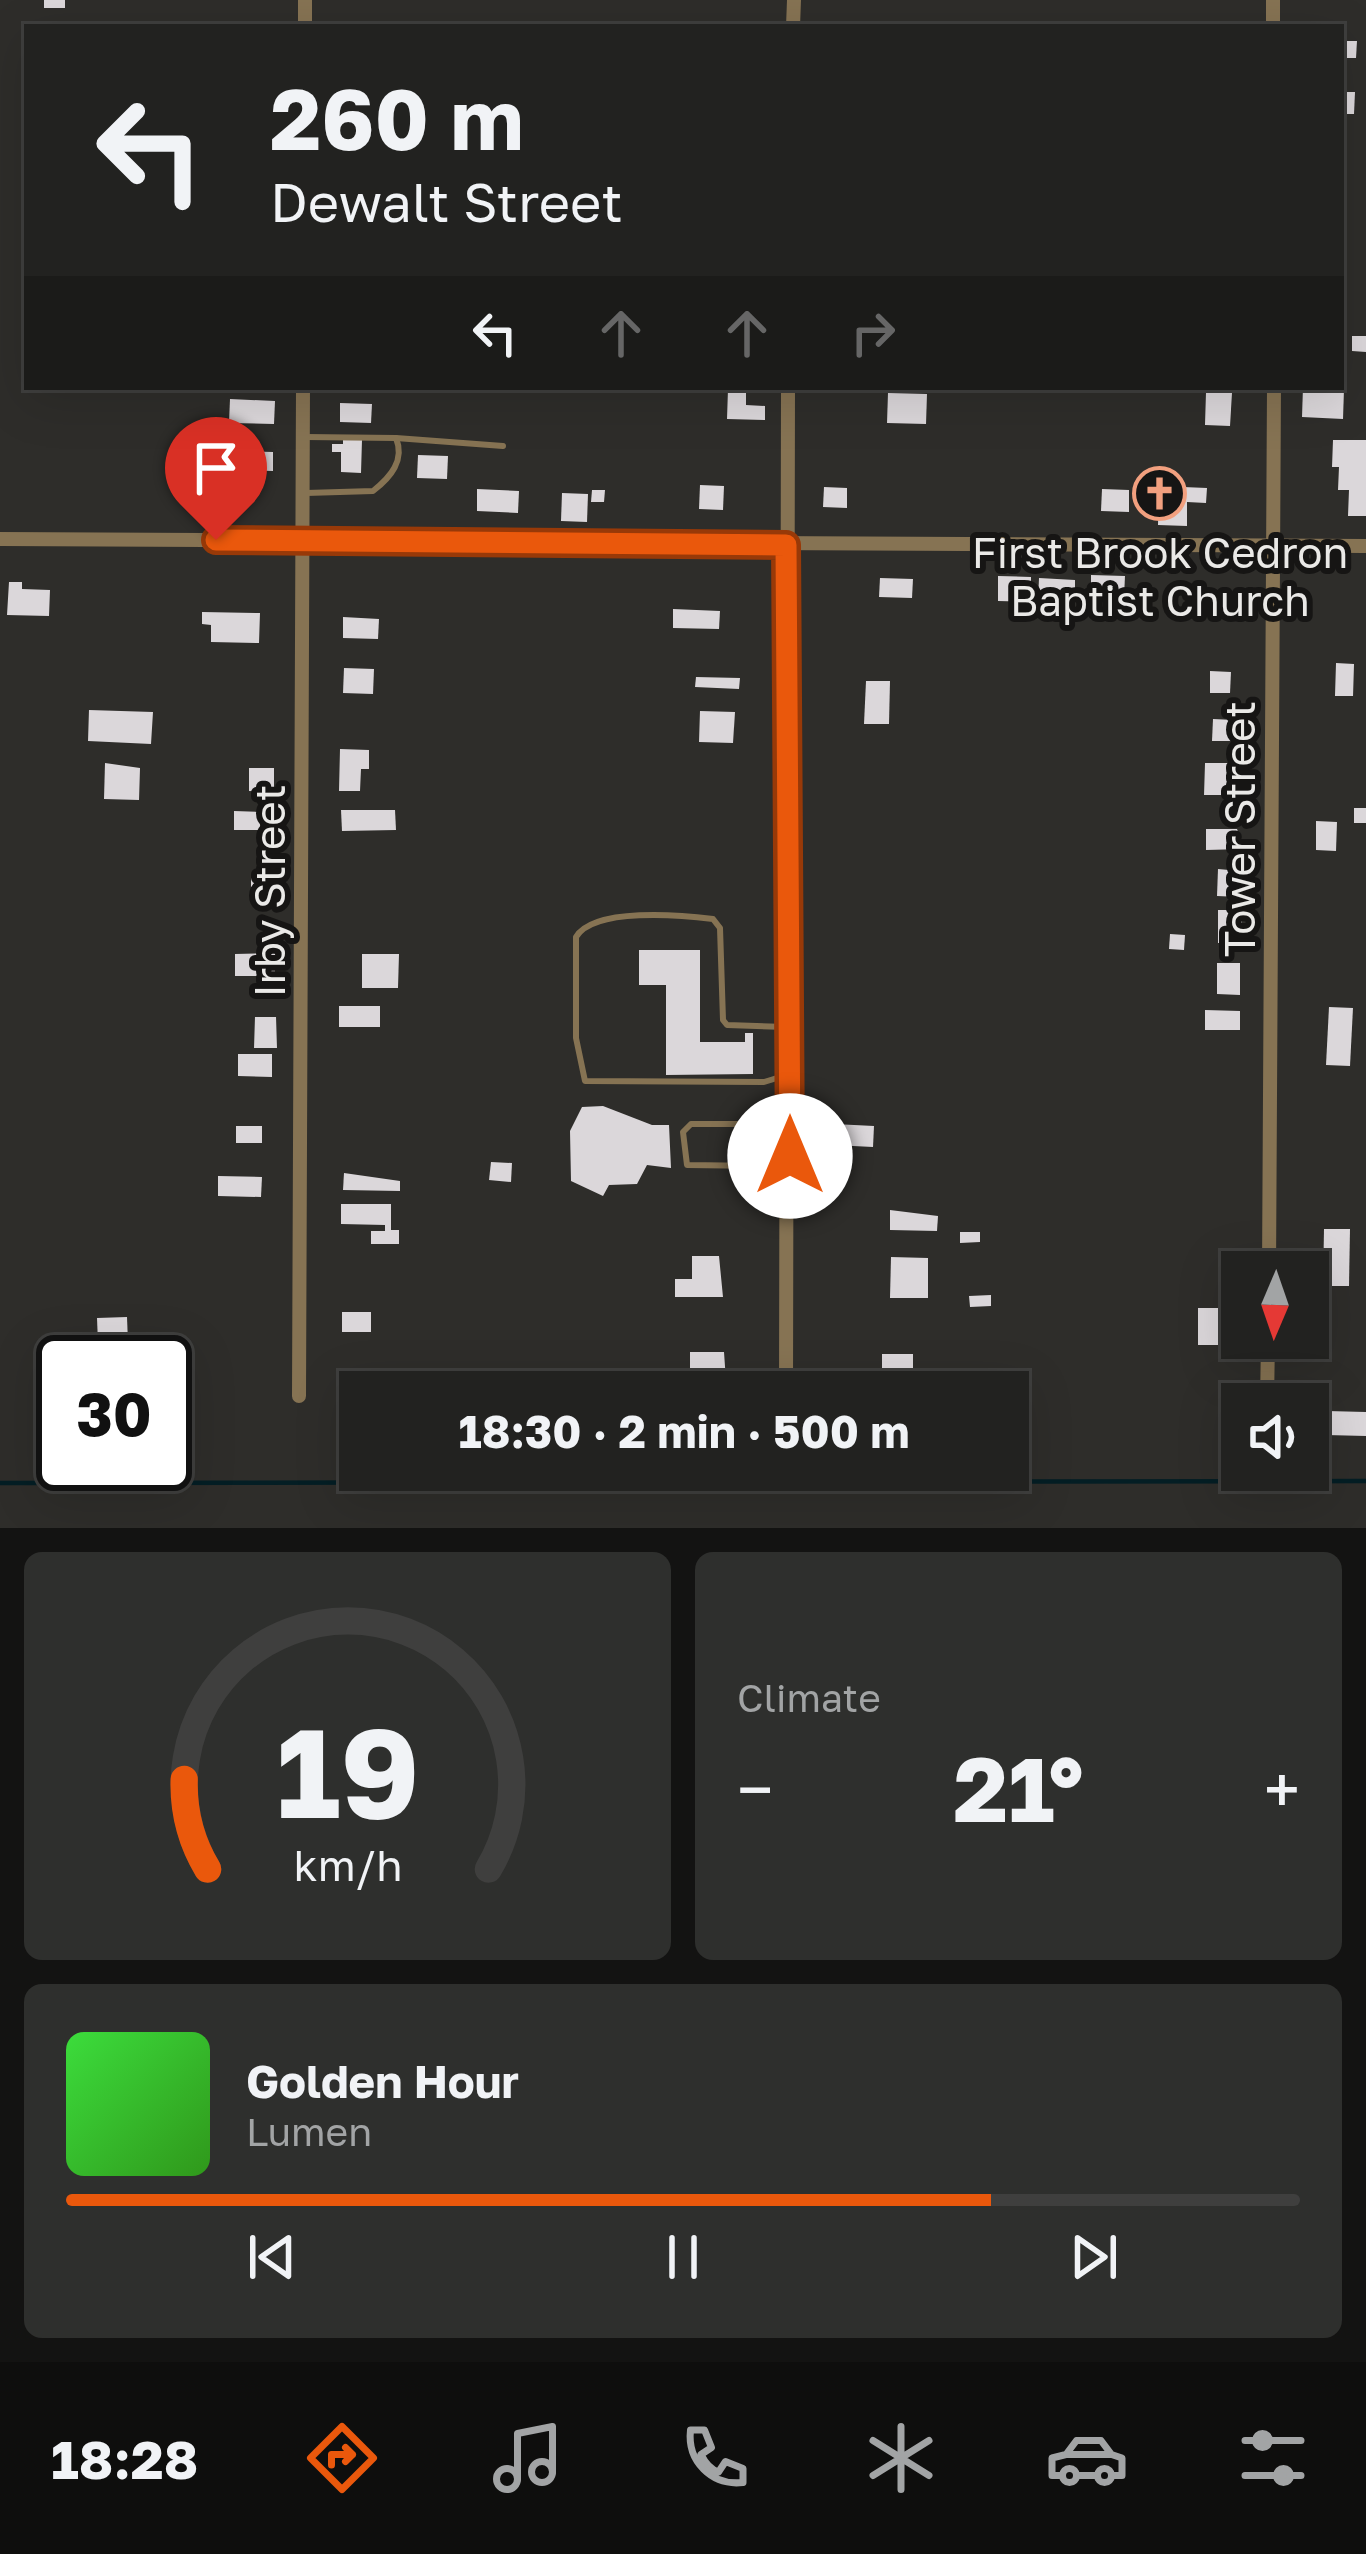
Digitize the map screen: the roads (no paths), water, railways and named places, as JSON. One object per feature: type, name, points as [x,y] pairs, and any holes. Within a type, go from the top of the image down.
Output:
[{"type":"street","name":"Irby Street","points":[[298,1396],[303,390]]},
{"type":"street","points":[[786,1371],[788,390]]},
{"type":"street","name":"Tower Street","points":[[1269,1251],[1274,390]]},
{"type":"street","points":[[0,539],[1366,546]]},
{"type":"lane","points":[[303,437],[503,446]]},
{"type":"lane","points":[[303,493],[374,491],[397,461],[396,438]]},
{"type":"lane","points":[[790,1027],[738,1026],[723,1020],[720,928],[713,919],[614,915],[584,925],[575,937],[576,1038],[585,1081],[764,1082],[790,1074]]},
{"type":"lane","points":[[766,1166],[686,1165],[683,1132],[691,1124],[752,1124],[772,1110],[790,1108]]},
{"type":"waterway","points":[[0,1483],[1366,1481]]},
{"type":"place","name":"First Brook Cedron Baptist Church","points":[[1160,493]]}]
